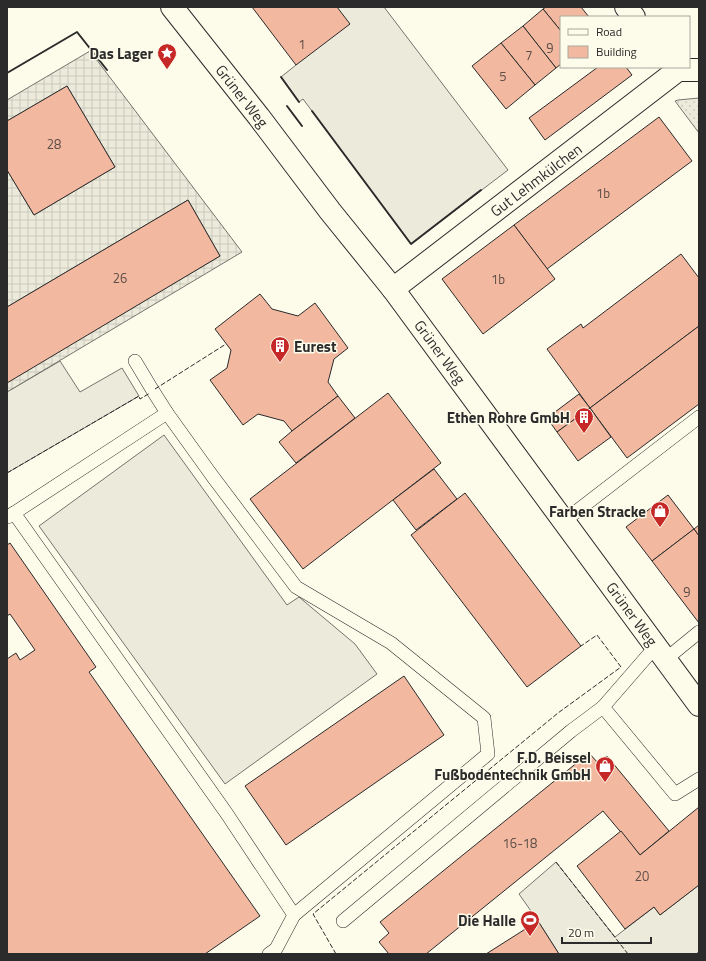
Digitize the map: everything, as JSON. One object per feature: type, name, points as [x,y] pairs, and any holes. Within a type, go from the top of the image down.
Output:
[{"type":"street","name":"Grüner Weg","points":[[172,7],[330,211],[393,289],[699,705]]},
{"type":"street","points":[[626,7],[633,16]]},
{"type":"street","name":"Gut Lehmkülchen","points":[[393,289],[684,69]]},
{"type":"lane","points":[[135,361],[167,413],[296,587],[391,643],[484,718],[488,754],[294,915],[276,949],[269,954]]},
{"type":"lane","points":[[167,413],[11,515],[227,814],[294,915]]},
{"type":"lane","points":[[564,521],[699,417]]},
{"type":"lane","points":[[343,921],[602,706],[661,653],[699,632]]},
{"type":"lane","points":[[602,706],[675,794],[699,779]]},
{"type":"shaded area","points":[[338,7],[384,7],[508,170],[411,244],[303,99],[299,102],[281,77],[296,65]]},
{"type":"shaded area","points":[[90,51],[242,252],[7,392],[7,382],[220,256],[188,200],[7,307],[7,170],[34,215],[115,167],[67,86],[7,121],[7,100]]},
{"type":"shaded area","points":[[699,98],[699,133],[675,101]]},
{"type":"shaded area","points":[[60,361],[80,392],[122,368],[139,396],[7,473],[7,392]]},
{"type":"shaded area","points":[[164,435],[287,605],[299,597],[355,644],[377,674],[225,784],[39,526]]},
{"type":"shaded area","points":[[556,862],[615,937],[654,907],[660,915],[699,885],[699,954],[559,954],[519,894]]},
{"type":"building","points":[[252,7],[337,7],[350,24],[296,65]]},
{"type":"building","points":[[546,7],[581,7],[588,16],[560,16],[560,30],[543,9]]},
{"type":"building","points":[[543,9],[560,30],[560,65],[556,68],[523,26]]},
{"type":"building","points":[[523,26],[556,68],[535,85],[501,43]]},
{"type":"building","points":[[501,43],[535,85],[506,109],[472,66]]},
{"type":"building","points":[[597,68],[627,68],[632,75],[545,140],[529,118]]},
{"type":"building","points":[[67,86],[115,167],[34,215],[7,170],[7,121]]},
{"type":"building","points":[[659,117],[692,161],[547,269],[514,225]]},
{"type":"building","points":[[188,200],[220,256],[7,383],[7,307]]},
{"type":"building","points":[[514,225],[555,279],[483,334],[442,279]]},
{"type":"building","points":[[681,254],[699,278],[699,326],[590,408],[547,349],[581,324],[583,328]]},
{"type":"building","name":"Eurest","points":[[260,294],[272,309],[298,316],[315,303],[348,348],[334,359],[328,382],[338,396],[292,431],[284,421],[258,414],[243,425],[210,380],[227,368],[231,350],[215,329]]},
{"type":"building","points":[[699,326],[699,404],[627,458],[590,408]]},
{"type":"building","points":[[388,393],[441,463],[303,569],[250,499]]},
{"type":"building","points":[[579,394],[590,408],[557,432],[547,418]]},
{"type":"building","points":[[338,396],[355,418],[296,463],[279,442]]},
{"type":"building","name":"Ethen Rohre GmbH","points":[[590,408],[611,437],[578,461],[557,432]]},
{"type":"building","points":[[434,469],[457,499],[416,530],[393,500]]},
{"type":"building","points":[[465,493],[581,646],[527,687],[411,535]]},
{"type":"building","name":"Farben Stracke","points":[[668,495],[694,529],[652,561],[626,527]]},
{"type":"building","points":[[699,525],[699,536],[694,529]]},
{"type":"building","points":[[694,529],[699,536],[699,623],[652,561]]},
{"type":"building","points":[[10,543],[96,667],[89,672],[260,916],[205,954],[7,954],[7,659],[16,653],[20,660],[35,650],[10,614],[7,616],[7,545]]},
{"type":"building","points":[[404,676],[444,735],[286,845],[245,786]]},
{"type":"building","points":[[589,753],[598,763],[607,756],[669,831],[640,855],[603,811],[426,954],[389,954],[379,942],[389,933],[380,922]]},
{"type":"building","points":[[699,807],[699,885],[660,915],[654,907],[625,929],[577,866],[621,831],[640,855]]},
{"type":"building","name":"Die Halle","points":[[538,921],[559,954],[486,954]]},
{"type":"fence","points":[[155,389],[226,344]]},
{"type":"fence","points":[[7,473],[139,396],[140,399],[150,393]]},
{"type":"fence","points":[[336,954],[313,914],[558,713],[621,667],[597,635],[581,646]]},
{"type":"fence","points":[[556,862],[628,954]]},
{"type":"wall","points":[[7,73],[77,32],[107,70]]},
{"type":"wall","points":[[281,77],[299,102]]},
{"type":"wall","points":[[287,106],[302,126]]},
{"type":"wall","points":[[312,111],[411,244],[481,190]]},
{"type":"place","name":"Das Lager","points":[[167,70]]},
{"type":"place","name":"Eurest","points":[[280,363]]},
{"type":"place","name":"Ethen Rohre GmbH","points":[[584,434]]},
{"type":"place","name":"Farben Stracke","points":[[660,528]]},
{"type":"place","name":"F.D. Beissel Fußbodentechnik GmbH","points":[[605,783]]},
{"type":"place","name":"Die Halle","points":[[530,937]]}]
